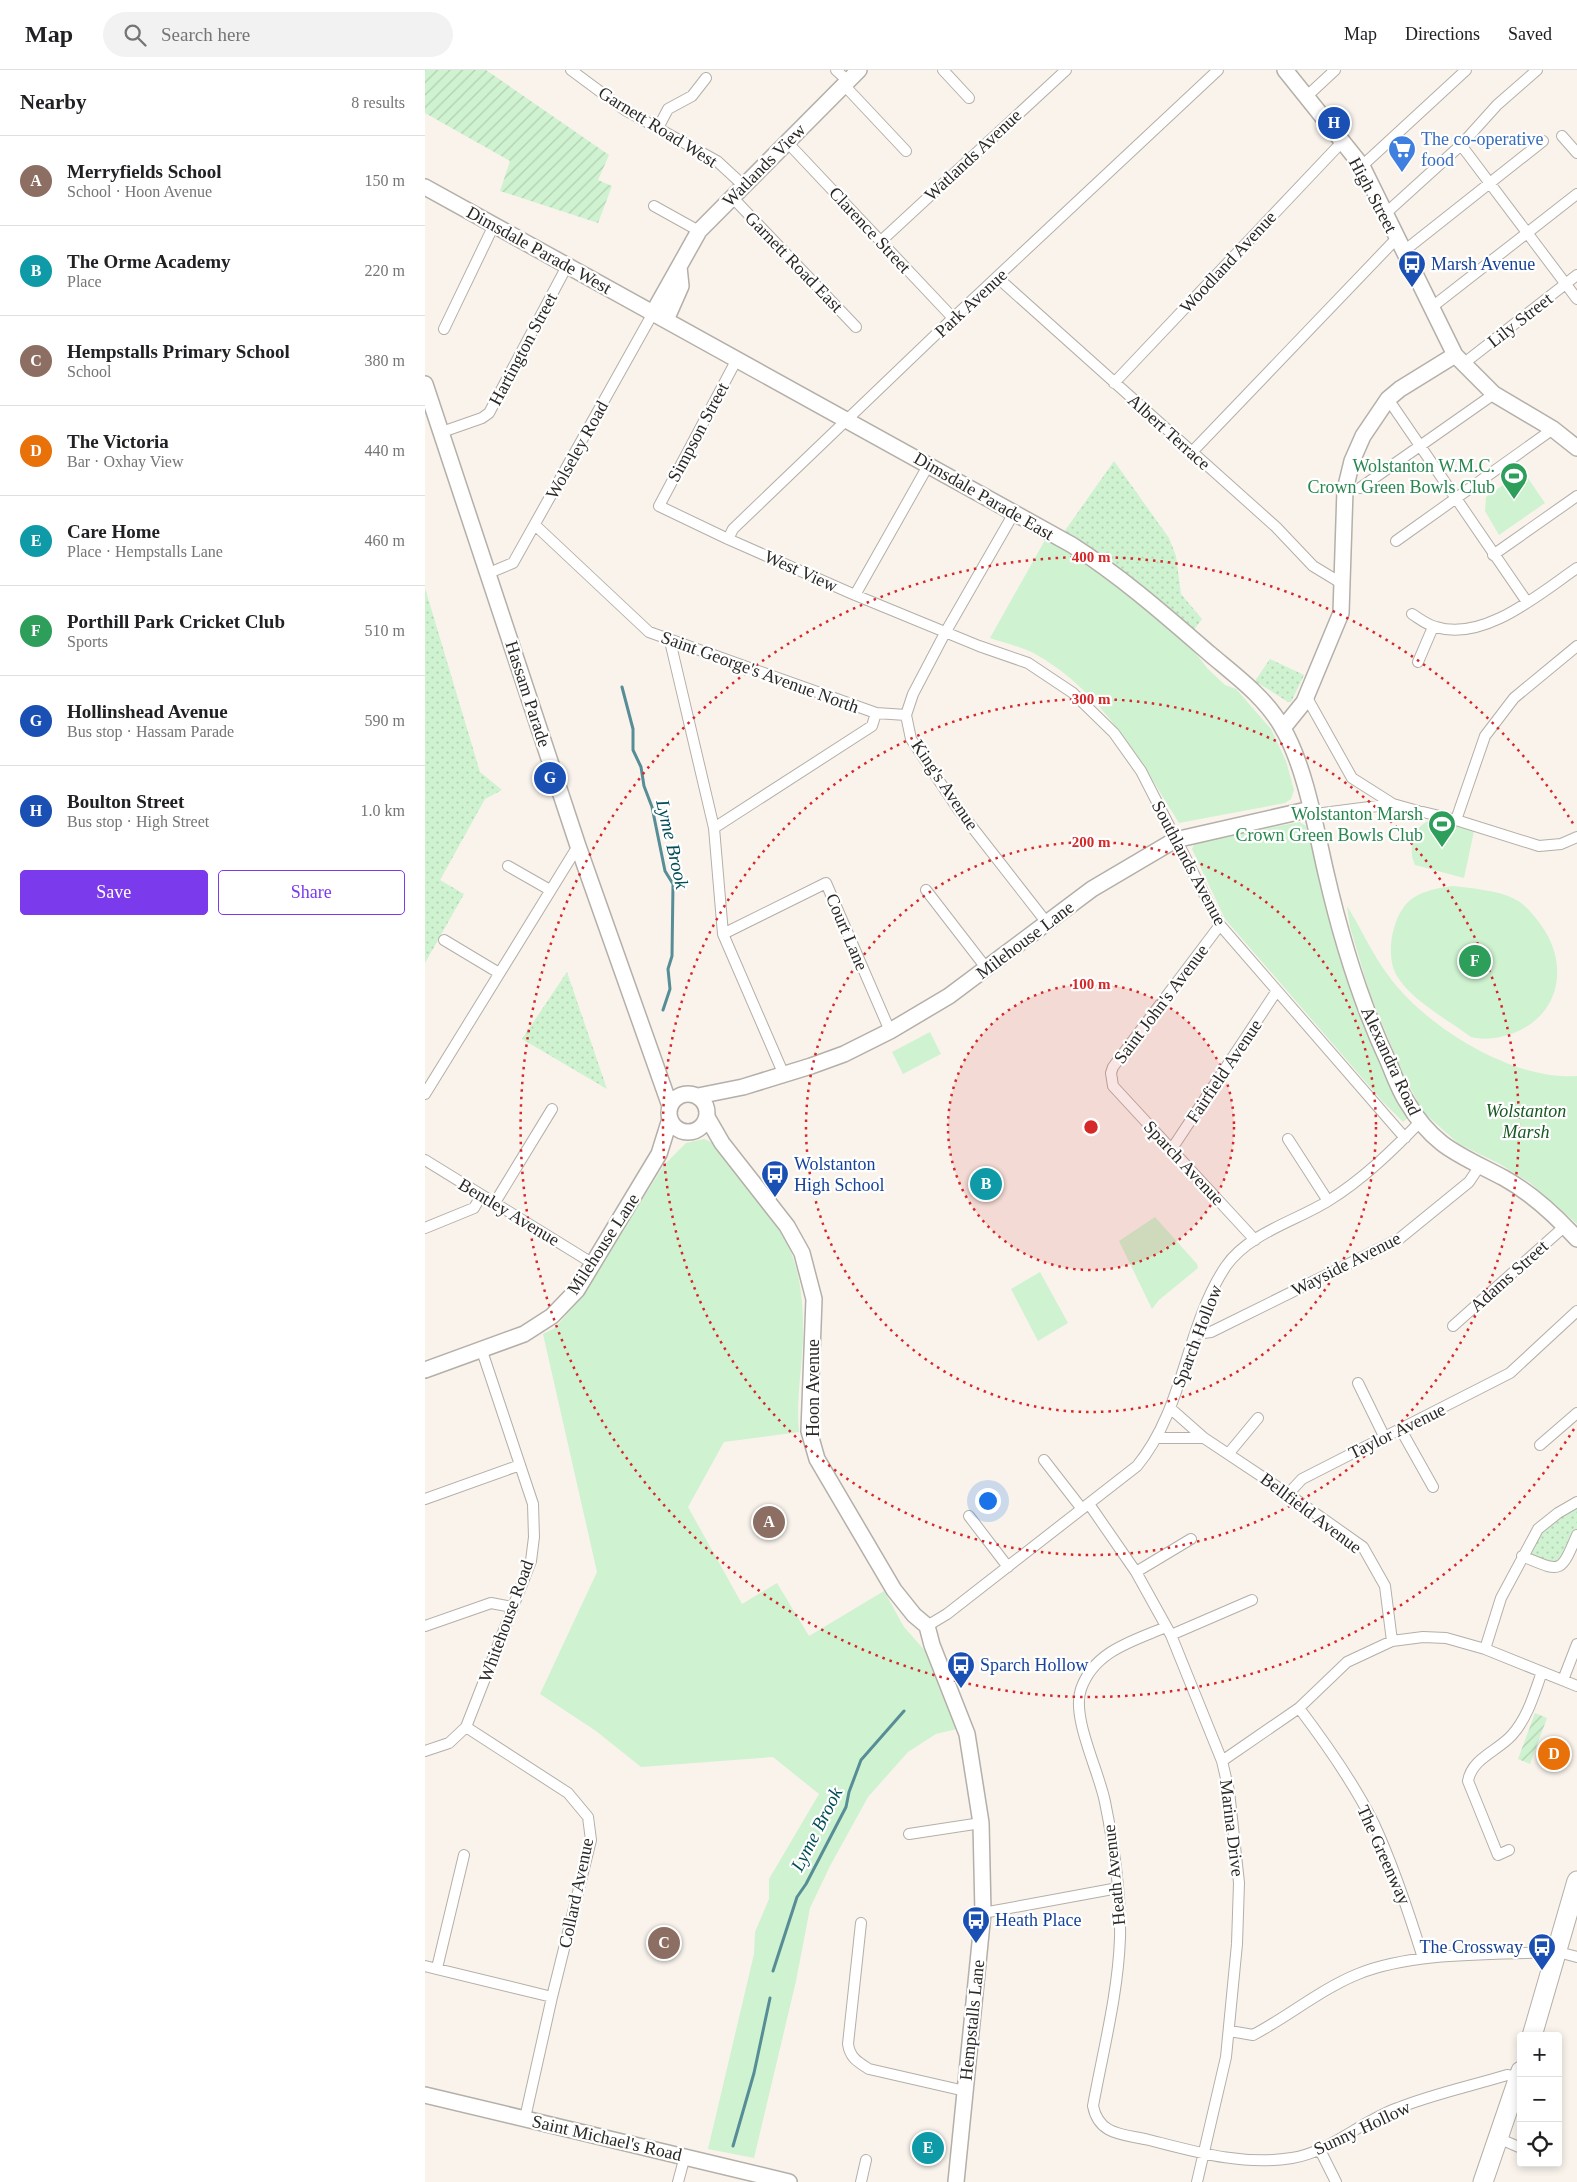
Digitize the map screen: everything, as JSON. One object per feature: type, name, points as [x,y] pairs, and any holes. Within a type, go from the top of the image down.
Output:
[{"type":"highway","points":[[1533,2032],[1558,1952],[1577,1881]]},
{"type":"highway","points":[[1486,2181],[1498,2138],[1519,2077]]},
{"type":"main road","name":"Watlands View","points":[[659,317],[679,267],[699,231],[859,70]]},
{"type":"main road","name":"High Street","points":[[1285,70],[1361,166],[1459,360],[1494,394],[1553,429],[1577,448]]},
{"type":"main road","name":"Dimsdale Parade West","points":[[425,187],[659,317]]},
{"type":"main road","name":"Dimsdale Parade East","points":[[659,317],[929,464],[1072,545],[1109,569],[1140,593],[1243,682],[1271,710],[1283,728],[1317,811]]},
{"type":"main road","points":[[1283,728],[1306,696],[1341,613],[1345,490],[1352,460],[1363,436],[1388,400],[1400,389],[1459,360]]},
{"type":"main road","name":"Hassam Parade","points":[[425,384],[578,846],[655,1060],[670,1113]]},
{"type":"main road","name":"Milehouse Lane","points":[[692,1094],[743,1087],[784,1075],[844,1054],[890,1031],[949,996],[1113,875],[1175,840],[1317,811]]},
{"type":"main road","name":"Alexandra Road","points":[[1317,811],[1337,921],[1361,997],[1406,1100],[1420,1122],[1442,1144],[1479,1167],[1504,1178],[1524,1191],[1565,1226],[1577,1239]]},
{"type":"main road","name":"Hassam Parade","points":[[655,1060],[692,1094]]},
{"type":"main road","name":"Milehouse Lane","points":[[659,1154],[743,1087]]},
{"type":"main road","points":[[692,1094],[706,1104],[701,1122],[676,1128],[670,1113],[677,1097],[692,1094]]},
{"type":"main road","name":"Milehouse Lane","points":[[425,1370],[482,1351],[524,1334],[552,1316],[577,1290],[659,1154],[670,1113]]},
{"type":"main road","name":"Hoon Avenue","points":[[701,1122],[722,1143],[787,1226],[802,1253],[811,1279],[814,1299],[809,1431],[817,1459],[895,1590],[914,1615],[927,1626]]},
{"type":"main road","name":"Hempstalls Lane","points":[[927,1626],[932,1645],[967,1734],[981,1822],[983,1913],[956,2182]]},
{"type":"main road","name":"Saint Michael's Road","points":[[425,2095],[789,2182]]},
{"type":"street","name":"Garnett Road West","points":[[571,70],[625,110],[717,161],[743,186]]},
{"type":"street","points":[[836,70],[905,151]]},
{"type":"street","points":[[943,70],[969,98]]},
{"type":"street","name":"Watlands Avenue","points":[[881,241],[1065,70]]},
{"type":"street","name":"Park Avenue","points":[[728,539],[733,529],[953,318],[998,278],[1218,70]]},
{"type":"street","points":[[1306,97],[1335,70]]},
{"type":"street","points":[[1361,166],[1465,70]]},
{"type":"street","points":[[1386,213],[1461,145],[1497,105],[1537,70]]},
{"type":"street","points":[[658,128],[668,109],[692,96],[706,78]]},
{"type":"street","points":[[1562,136],[1577,153]]},
{"type":"street","points":[[1191,453],[1400,245],[1489,183],[1543,141]]},
{"type":"street","name":"Clarence Street","points":[[787,142],[953,318]]},
{"type":"street","name":"Woodland Avenue","points":[[1114,383],[1342,142]]},
{"type":"street","points":[[1461,145],[1577,299]]},
{"type":"street","points":[[1432,307],[1577,194]]},
{"type":"street","name":"Garnett Road East","points":[[732,197],[856,327]]},
{"type":"street","points":[[654,206],[699,231]]},
{"type":"street","points":[[444,329],[494,225]]},
{"type":"street","name":"Hartington Street","points":[[442,432],[483,418],[489,413],[567,266]]},
{"type":"street","name":"Lily Street","points":[[1459,360],[1577,275]]},
{"type":"street","name":"Albert Terrace","points":[[998,278],[1191,453],[1276,527],[1313,566],[1341,582]]},
{"type":"street","name":"Wolseley Road","points":[[489,573],[513,563],[659,317]]},
{"type":"street","name":"Simpson Street","points":[[659,506],[737,360]]},
{"type":"street","points":[[1360,488],[1494,394]]},
{"type":"street","points":[[1388,400],[1527,602]]},
{"type":"street","points":[[1396,541],[1553,429]]},
{"type":"street","points":[[855,595],[929,464]]},
{"type":"street","points":[[1493,555],[1577,496]]},
{"type":"street","name":"West View","points":[[659,506],[728,539],[945,633]]},
{"type":"street","points":[[906,715],[913,694],[945,633],[1013,513]]},
{"type":"street","name":"Saint George's Avenue North","points":[[535,525],[649,632],[876,713],[891,716],[906,715]]},
{"type":"street","points":[[1412,614],[1433,627],[1462,630],[1502,618],[1577,568]]},
{"type":"street","points":[[1418,662],[1433,627]]},
{"type":"street","name":"Southlands Avenue","points":[[945,633],[1028,663],[1073,693],[1114,733],[1141,771],[1220,925],[1405,1138]]},
{"type":"street","points":[[670,641],[714,828],[723,934],[784,1075]]},
{"type":"street","points":[[1456,820],[1485,736],[1514,698],[1577,646]]},
{"type":"street","points":[[1306,696],[1352,778],[1393,804],[1456,820],[1539,846],[1561,844],[1577,838]]},
{"type":"street","points":[[714,828],[872,726],[876,713]]},
{"type":"street","name":"King's Avenue","points":[[906,715],[911,739],[958,809],[1047,923]]},
{"type":"street","points":[[1317,811],[1393,804]]},
{"type":"street","points":[[425,1094],[578,846]]},
{"type":"street","points":[[507,866],[550,890]]},
{"type":"street","name":"Court Lane","points":[[723,934],[826,883],[890,1031]]},
{"type":"street","points":[[926,890],[987,969]]},
{"type":"street","name":"Saint John's Avenue","points":[[1113,1086],[1111,1073],[1113,1067],[1220,925]]},
{"type":"street","points":[[444,940],[499,973]]},
{"type":"street","name":"Fairfield Avenue","points":[[1171,1150],[1277,992]]},
{"type":"street","name":"Sparch Avenue","points":[[1113,1086],[1255,1240]]},
{"type":"street","points":[[494,1204],[552,1109]]},
{"type":"street","name":"Sparch Hollow","points":[[927,1626],[947,1614],[1137,1466],[1157,1438],[1170,1408],[1213,1289],[1227,1265],[1255,1240],[1328,1201],[1366,1174],[1420,1122]]},
{"type":"street","points":[[1288,1138],[1328,1201]]},
{"type":"street","name":"Bentley Avenue","points":[[425,1160],[593,1263]]},
{"type":"street","name":"Wayside Avenue","points":[[1196,1334],[1211,1332],[1399,1239],[1469,1182],[1479,1167]]},
{"type":"street","points":[[425,1228],[474,1208],[481,1196]]},
{"type":"street","name":"Adams Street","points":[[1453,1326],[1565,1226]]},
{"type":"street","name":"Taylor Avenue","points":[[1288,1494],[1302,1479],[1384,1436],[1401,1430],[1510,1372],[1577,1311]]},
{"type":"street","name":"Whitehouse Road","points":[[425,1752],[449,1743],[466,1727],[531,1561],[534,1537],[533,1504],[482,1351]]},
{"type":"street","points":[[1358,1383],[1384,1436]]},
{"type":"street","name":"Bellfield Avenue","points":[[1170,1408],[1204,1438],[1229,1453],[1363,1547],[1385,1586],[1393,1641]]},
{"type":"street","points":[[1540,1445],[1577,1413]]},
{"type":"street","points":[[1229,1453],[1258,1418]]},
{"type":"street","points":[[1401,1430],[1433,1487]]},
{"type":"street","points":[[1157,1438],[1204,1438]]},
{"type":"street","name":"Marina Drive","points":[[1044,1460],[1085,1506],[1136,1572],[1169,1631],[1222,1761],[1233,1823],[1239,1883],[1237,1944],[1230,2031],[1197,2182]]},
{"type":"street","points":[[425,1499],[520,1466]]},
{"type":"street","points":[[1485,1649],[1501,1598],[1538,1529],[1558,1513],[1577,1502]]},
{"type":"street","points":[[969,1516],[1008,1567]]},
{"type":"street","points":[[1522,1556],[1553,1568],[1559,1567],[1566,1560],[1577,1535]]},
{"type":"street","points":[[1136,1572],[1191,1539]]},
{"type":"street","name":"Heath Avenue","points":[[1203,2154],[1105,2129],[1095,2115],[1093,2106],[1108,2027],[1120,1938],[1118,1888],[1105,1802],[1098,1772],[1079,1718],[1080,1690],[1089,1671],[1104,1656],[1252,1600]]},
{"type":"street","points":[[425,1626],[491,1603],[512,1607]]},
{"type":"street","points":[[1222,1761],[1299,1708],[1347,1662],[1393,1641],[1423,1637],[1446,1638],[1485,1649],[1577,1686]]},
{"type":"street","points":[[1560,1679],[1577,1644]]},
{"type":"street","points":[[1509,1850],[1498,1855],[1468,1781],[1469,1772],[1475,1765],[1512,1736],[1529,1711],[1542,1672]]},
{"type":"street","name":"The Greenway","points":[[1299,1708],[1329,1748],[1374,1824],[1411,1919],[1423,1958]]},
{"type":"street","name":"Collard Avenue","points":[[466,1727],[568,1793],[588,1817],[591,1840],[551,1997],[525,2118]]},
{"type":"street","points":[[909,1834],[981,1822]]},
{"type":"street","points":[[437,1968],[464,1855]]},
{"type":"street","points":[[983,1913],[1118,1888]]},
{"type":"street","points":[[861,1923],[848,2044],[850,2054],[857,2062],[869,2069],[965,2091]]},
{"type":"street","points":[[1230,2031],[1253,2035],[1328,1989],[1359,1973],[1423,1958],[1558,1952],[1577,1957]]},
{"type":"street","points":[[425,1966],[551,1997]]},
{"type":"street","name":"Sunny Hollow","points":[[1203,2154],[1239,2160],[1293,2158],[1320,2150],[1344,2134],[1397,2108],[1507,2075],[1517,2074]]},
{"type":"street","points":[[1498,2138],[1517,2146]]},
{"type":"street","points":[[1320,2150],[1336,2182]]},
{"type":"street","points":[[678,2182],[685,2156]]},
{"type":"street","points":[[861,2182],[866,2160]]},
{"type":"green space","points":[[425,70],[486,70],[609,155],[598,180],[612,186],[598,223],[500,191],[510,161],[425,113]]},
{"type":"green space","points":[[1114,461],[1169,538],[1176,556],[1181,594],[1202,619],[1194,630],[1110,561],[1064,532]]},
{"type":"green space","name":"Wolstanton W.M.C. Crown Green Bowls Club","points":[[1523,471],[1545,503],[1499,535],[1485,511],[1486,497]]},
{"type":"green space","points":[[1045,540],[1092,564],[1188,643],[1207,668],[1225,685],[1236,689],[1271,729],[1286,761],[1294,790],[1291,799],[1285,803],[1179,823],[1134,752],[1101,708],[1082,688],[1032,652],[990,638]]},
{"type":"green space","points":[[425,588],[480,772],[502,790],[485,799],[440,880],[464,894],[425,963]]},
{"type":"green space","points":[[1270,659],[1304,675],[1291,702],[1288,702],[1255,681]]},
{"type":"green space","name":"Wolstanton Marsh Crown Green Bowls Club","points":[[1432,820],[1441,820],[1474,831],[1464,878],[1415,865],[1412,852],[1414,838],[1421,826]]},
{"type":"green space","points":[[1300,822],[1306,826],[1332,930],[1382,1065],[1409,1117],[1403,1122],[1383,1102],[1225,919],[1192,849],[1195,842]]},
{"type":"green space","points":[[1453,886],[1496,892],[1520,902],[1539,922],[1551,942],[1556,959],[1557,975],[1554,991],[1548,1006],[1537,1019],[1522,1029],[1495,1038],[1471,1037],[1411,993],[1397,976],[1391,957],[1391,946],[1400,913],[1406,904],[1418,895]]},
{"type":"green space","name":"Wolstanton Marsh","points":[[1347,906],[1388,975],[1424,1013],[1447,1031],[1499,1060],[1552,1075],[1577,1076],[1577,1224],[1529,1182],[1500,1164],[1459,1144],[1423,1112],[1403,1074],[1370,994],[1350,927]]},
{"type":"green space","points":[[567,972],[607,1089],[522,1039]]},
{"type":"green space","points":[[930,1032],[941,1054],[903,1074],[892,1052]]},
{"type":"green space","points":[[704,1139],[718,1145],[755,1191],[770,1211],[791,1253],[798,1277],[802,1304],[803,1337],[799,1396],[799,1432],[724,1442],[688,1507],[742,1604],[777,1583],[809,1636],[884,1591],[904,1627],[928,1654],[961,1728],[936,1734],[908,1752],[868,1797],[830,1866],[810,1908],[796,1981],[754,2158],[708,2149],[754,1954],[755,1932],[769,1899],[769,1879],[819,1794],[773,1757],[641,1767],[596,1731],[540,1694],[597,1572],[543,1334],[555,1328],[578,1301],[664,1165],[686,1143]]},
{"type":"green space","points":[[1155,1217],[1197,1264],[1198,1268],[1159,1300],[1152,1309],[1119,1241]]},
{"type":"green space","points":[[1040,1272],[1068,1323],[1038,1341],[1011,1289]]},
{"type":"green space","points":[[1577,1502],[1577,1535],[1559,1567],[1522,1556],[1538,1529]]},
{"type":"green space","points":[[1535,1713],[1547,1718],[1530,1764],[1518,1759]]},
{"type":"waterway","name":"Lyme Brook","points":[[622,687],[633,729],[633,750],[641,767],[644,786],[652,807],[665,871],[673,884],[672,956],[668,969],[670,989],[663,1010]]},
{"type":"waterway","name":"Lyme Brook","points":[[773,1971],[797,1897],[806,1884],[846,1807],[849,1792],[861,1760],[904,1711]]},
{"type":"waterway","name":"Lyme Brook","points":[[733,2146],[754,2073],[770,1998]]},
{"type":"place","name":"Boulton Street","points":[[1334,123]]},
{"type":"place","name":"The co-operative food","points":[[1402,173]]},
{"type":"place","name":"Marsh Avenue","points":[[1412,288]]},
{"type":"place","name":"Wolstanton W.M.C. Crown Green Bowls Club","points":[[1514,500]]},
{"type":"place","name":"Hollinshead Avenue","points":[[550,778]]},
{"type":"place","name":"Wolstanton Marsh Crown Green Bowls Club","points":[[1442,848]]},
{"type":"place","name":"Porthill Park Cricket Club","points":[[1475,961]]},
{"type":"place","name":"The Orme Academy","points":[[986,1184]]},
{"type":"place","name":"Wolstanton High School","points":[[775,1198]]},
{"type":"place","name":"Merryfields School","points":[[769,1522]]},
{"type":"place","name":"Sparch Hollow","points":[[961,1689]]},
{"type":"place","name":"The Victoria","points":[[1554,1754]]},
{"type":"place","name":"Hempstalls Primary School","points":[[664,1943]]},
{"type":"place","name":"Heath Place","points":[[976,1944]]},
{"type":"place","name":"The Crossway","points":[[1542,1971]]},
{"type":"place","name":"Care Home","points":[[928,2148]]}]
